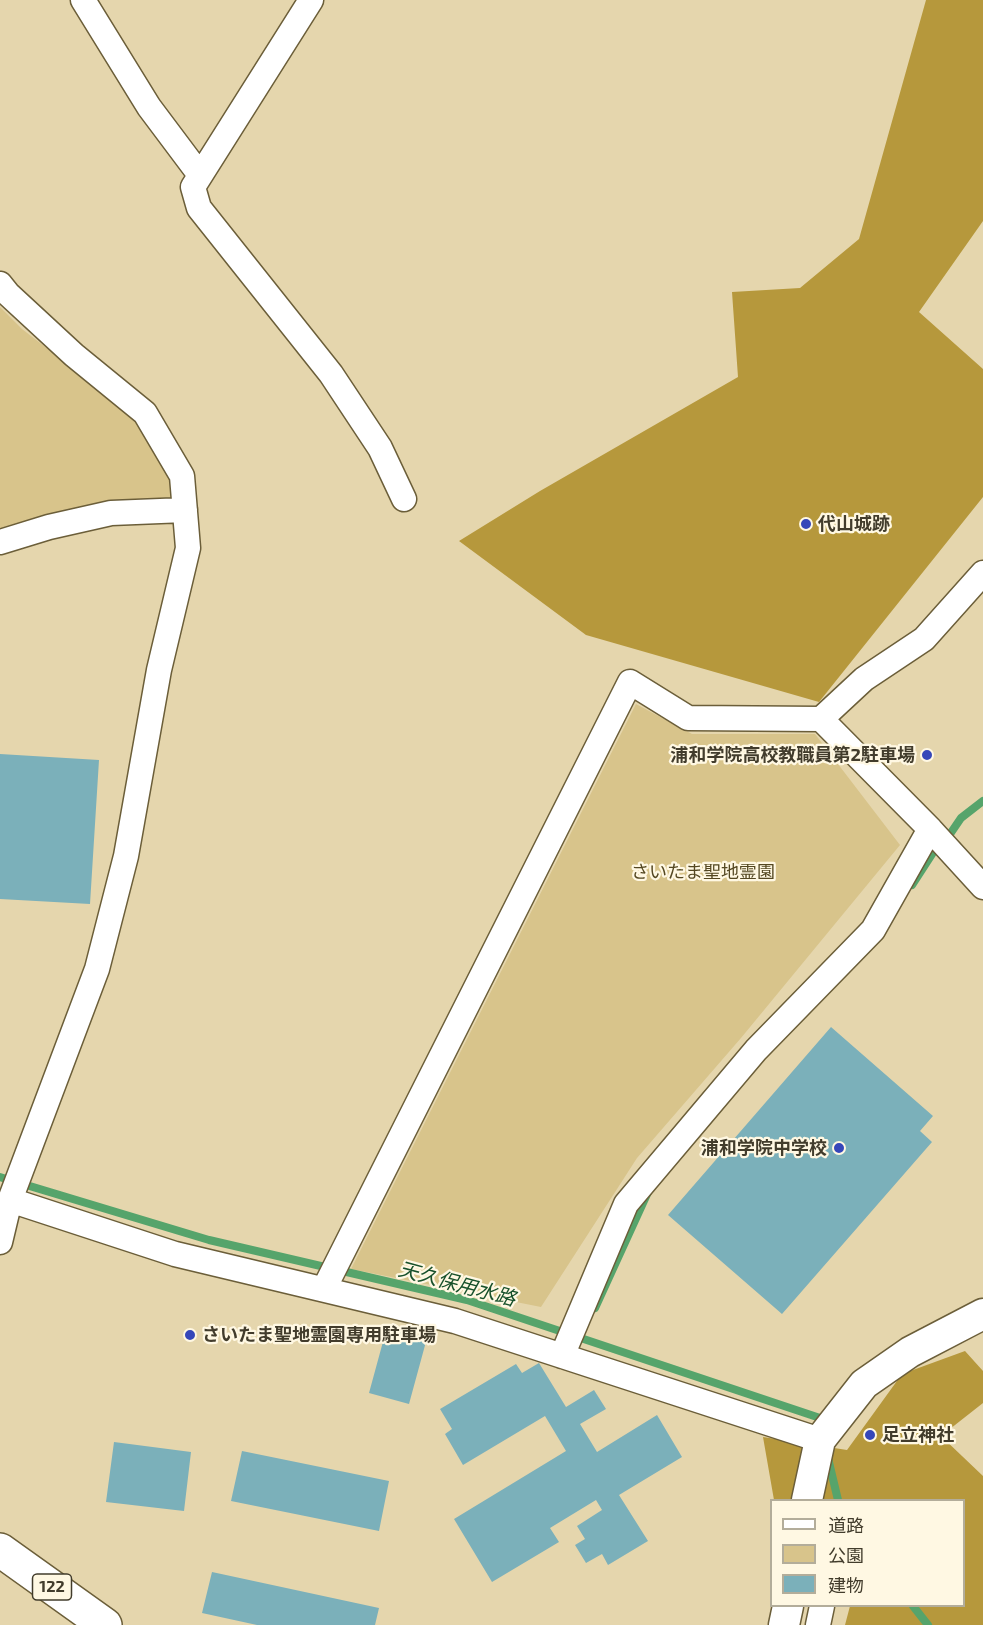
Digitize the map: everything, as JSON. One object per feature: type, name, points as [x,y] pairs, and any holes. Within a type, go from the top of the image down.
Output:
[{"type":"highway","name":"122","points":[[0,1550],[105,1625]]},
{"type":"street","points":[[83,0],[149,107],[200,175]]},
{"type":"street","points":[[311,0],[193,187],[199,208],[331,374],[380,448],[404,499]]},
{"type":"street","points":[[0,284],[74,355],[145,413],[182,476],[188,548],[159,670],[126,856],[97,969],[10,1200],[0,1242]]},
{"type":"street","points":[[0,542],[49,527],[111,513],[185,510]]},
{"type":"street","points":[[324,1289],[630,682],[688,718],[822,719],[864,679],[924,639],[983,573]]},
{"type":"street","points":[[822,719],[930,829],[983,887]]},
{"type":"street","points":[[562,1356],[626,1204],[756,1050],[873,930],[930,829]]},
{"type":"street","points":[[10,1200],[175,1254],[454,1321],[820,1440]]},
{"type":"street","points":[[807,1499],[820,1440],[864,1384],[910,1352],[983,1314]]},
{"type":"street","points":[[784,1625],[788,1607]]},
{"type":"street","points":[[818,1625],[822,1607]]},
{"type":"green space","points":[[0,307],[22,329],[141,421],[162,456],[174,495],[164,506],[0,536]]},
{"type":"green space","name":"さいたま聖地霊園","points":[[636,704],[692,734],[815,734],[900,845],[741,1038],[637,1158],[541,1307],[351,1269]]},
{"type":"shaded area","points":[[926,0],[983,0],[983,221],[919,312],[983,369],[983,497],[819,702],[586,635],[459,541],[540,491],[738,377],[732,292],[800,288],[859,239]]},
{"type":"shaded area","points":[[965,1351],[983,1371],[983,1403],[941,1436],[983,1476],[983,1625],[845,1625],[850,1607],[965,1607],[965,1499],[774,1499],[763,1437],[847,1450],[902,1374]]},
{"type":"building","points":[[0,754],[99,760],[90,904],[0,899]]},
{"type":"building","points":[[831,1027],[933,1116],[920,1131],[932,1142],[782,1314],[668,1215]]},
{"type":"building","points":[[387,1327],[427,1338],[409,1404],[369,1393]]},
{"type":"building","points":[[539,1363],[566,1407],[594,1390],[606,1409],[580,1424],[597,1452],[657,1415],[682,1457],[619,1495],[648,1541],[608,1565],[602,1554],[586,1563],[575,1545],[585,1539],[577,1526],[602,1510],[596,1500],[550,1528],[559,1542],[492,1582],[454,1519],[566,1451],[545,1416],[463,1465],[445,1434],[452,1429],[440,1409],[516,1364],[522,1373]]},
{"type":"building","points":[[114,1442],[191,1452],[184,1511],[106,1502]]},
{"type":"building","points":[[242,1451],[389,1481],[379,1531],[231,1501]]},
{"type":"building","points":[[212,1572],[379,1608],[375,1625],[257,1625],[202,1613]]},
{"type":"waterway","points":[[946,840],[961,818],[983,801]]},
{"type":"waterway","points":[[912,885],[934,851]]},
{"type":"waterway","name":"天久保用水路","points":[[0,1177],[209,1240],[467,1300],[820,1418],[821,1427]]},
{"type":"waterway","points":[[595,1308],[648,1192]]},
{"type":"waterway","name":"天久保用水路","points":[[827,1454],[838,1499]]},
{"type":"waterway","name":"天久保用水路","points":[[914,1607],[928,1625]]},
{"type":"place","name":"代山城跡","points":[[806,524]]},
{"type":"place","name":"浦和学院高校教職員第2駐車場","points":[[927,755]]},
{"type":"place","name":"浦和学院中学校","points":[[839,1148]]},
{"type":"place","name":"さいたま聖地霊園専用駐車場","points":[[190,1335]]},
{"type":"place","name":"足立神社","points":[[870,1435]]}]
